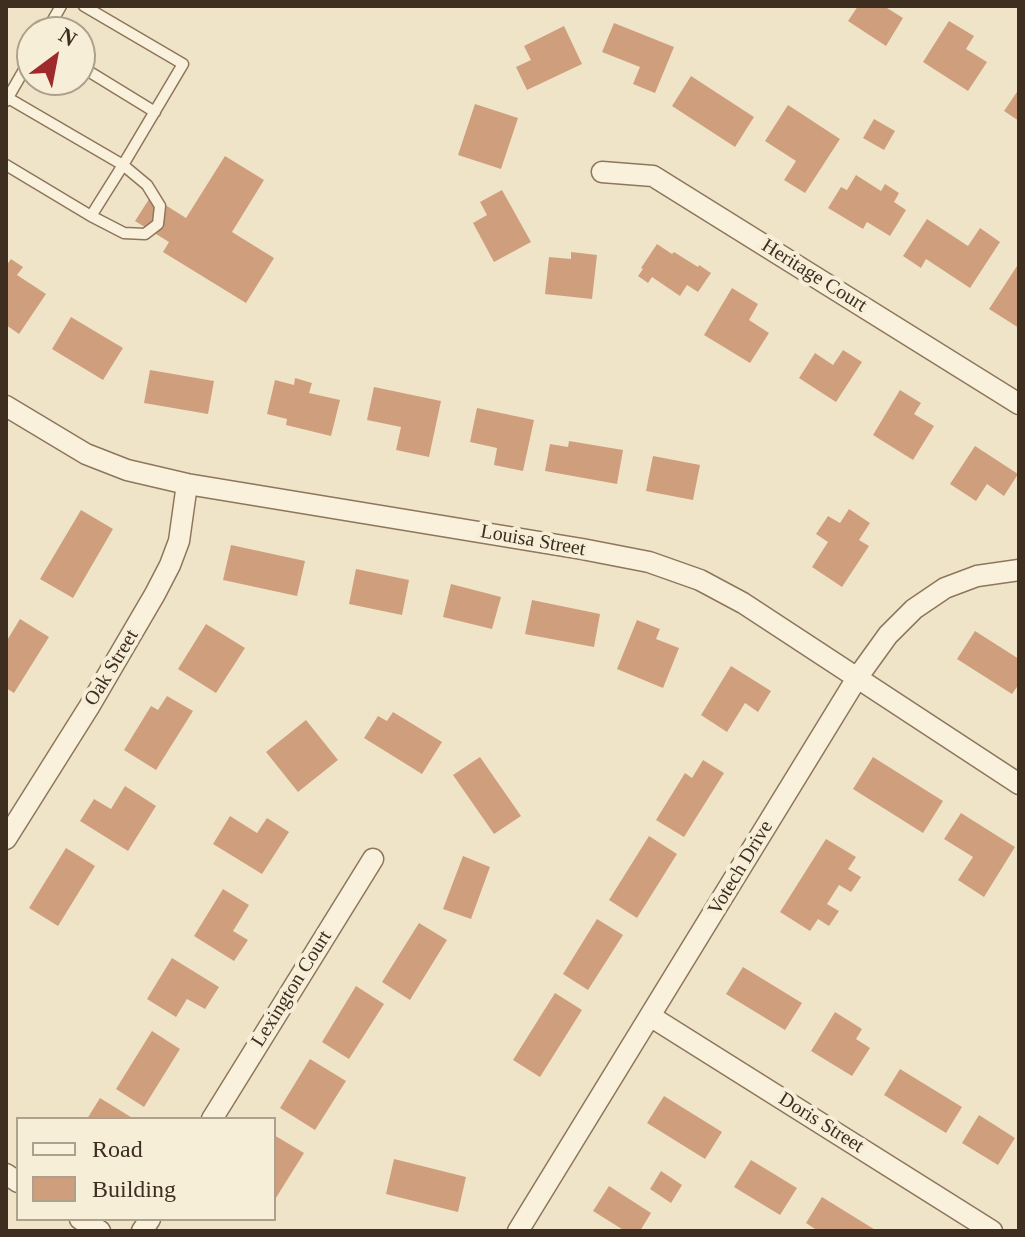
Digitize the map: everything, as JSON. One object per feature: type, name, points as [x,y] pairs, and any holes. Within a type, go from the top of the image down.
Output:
[{"type":"street","name":"Heritage Court","points":[[602,172],[653,176],[1019,404]]},
{"type":"street","name":"Louisa Street","points":[[6,406],[86,454],[127,470],[187,484],[582,549],[649,562],[700,580],[743,603],[1019,784]]},
{"type":"street","name":"Oak Street","points":[[6,839],[89,707],[170,565],[179,541],[187,484]]},
{"type":"street","name":"Votech Drive","points":[[518,1231],[857,678],[888,635],[914,609],[945,588],[977,576],[1019,570]]},
{"type":"street","name":"Lexington Court","points":[[213,1117],[373,859]]},
{"type":"street","name":"Doris Street","points":[[650,1016],[992,1231]]},
{"type":"lane","points":[[84,6],[183,64],[91,216]]},
{"type":"lane","points":[[96,76],[155,112]]},
{"type":"lane","points":[[6,165],[124,233],[145,234],[158,224],[160,206],[147,185],[123,165],[7,99]]},
{"type":"building","points":[[858,6],[888,6],[903,18],[886,46],[848,21]]},
{"type":"building","points":[[949,21],[974,36],[966,49],[987,62],[968,91],[923,62]]},
{"type":"building","points":[[614,23],[674,47],[655,93],[633,84],[640,67],[602,52]]},
{"type":"building","points":[[564,26],[582,64],[527,90],[516,67],[531,60],[524,46]]},
{"type":"building","points":[[691,76],[754,117],[735,147],[672,106]]},
{"type":"building","points":[[1019,89],[1019,121],[1004,111]]},
{"type":"building","points":[[475,104],[518,118],[501,169],[458,155]]},
{"type":"building","points":[[788,105],[840,139],[805,193],[784,180],[796,161],[765,141]]},
{"type":"building","points":[[874,119],[895,131],[884,150],[863,138]]},
{"type":"building","points":[[225,156],[264,180],[232,232],[274,258],[246,303],[163,252],[169,242],[135,221],[151,196],[186,218]]},
{"type":"building","points":[[856,175],[881,191],[885,184],[899,193],[894,202],[906,210],[890,236],[867,222],[863,229],[828,208],[841,187],[847,190]]},
{"type":"building","points":[[502,190],[531,242],[494,262],[473,223],[487,215],[480,202]]},
{"type":"building","points":[[927,219],[968,246],[980,228],[1000,242],[970,288],[926,259],[921,268],[903,256]]},
{"type":"building","points":[[657,244],[711,273],[698,292],[687,285],[680,296],[652,277],[648,283],[638,276]]},
{"type":"building","points":[[571,252],[597,255],[592,299],[545,294],[549,257],[571,259]]},
{"type":"building","points":[[11,259],[23,267],[17,275],[46,294],[19,334],[6,325],[6,266]]},
{"type":"building","points":[[1019,263],[1019,328],[989,309]]},
{"type":"building","points":[[732,288],[758,304],[749,320],[769,333],[750,363],[704,335]]},
{"type":"building","points":[[71,317],[123,348],[103,380],[52,349]]},
{"type":"building","points":[[843,350],[862,362],[836,402],[799,378],[815,353],[833,365]]},
{"type":"building","points":[[150,370],[214,381],[208,414],[144,403]]},
{"type":"building","points":[[295,378],[312,383],[309,393],[340,400],[331,436],[286,425],[287,419],[267,414],[275,380],[294,385]]},
{"type":"building","points":[[374,387],[441,401],[429,457],[396,450],[401,427],[367,420]]},
{"type":"building","points":[[900,390],[921,403],[914,414],[934,426],[913,460],[873,435]]},
{"type":"building","points":[[477,408],[534,420],[523,471],[494,465],[497,448],[470,442]]},
{"type":"building","points":[[569,441],[623,450],[617,484],[545,471],[550,444],[568,447]]},
{"type":"building","points":[[975,446],[1018,474],[1004,496],[987,484],[976,501],[950,484]]},
{"type":"building","points":[[653,456],[700,465],[693,500],[646,491]]},
{"type":"building","points":[[849,509],[870,523],[859,540],[869,546],[842,587],[812,567],[828,542],[816,534],[828,516],[840,523]]},
{"type":"building","points":[[81,510],[113,529],[73,598],[40,579]]},
{"type":"building","points":[[231,545],[305,561],[297,596],[223,580]]},
{"type":"building","points":[[356,569],[409,580],[402,615],[349,604]]},
{"type":"building","points":[[451,584],[501,597],[492,629],[443,617]]},
{"type":"building","points":[[532,600],[600,614],[594,647],[525,634]]},
{"type":"building","points":[[20,619],[49,637],[14,693],[6,688],[6,642]]},
{"type":"building","points":[[637,620],[660,629],[656,639],[679,648],[663,688],[617,669]]},
{"type":"building","points":[[206,624],[245,648],[216,693],[178,669]]},
{"type":"building","points":[[975,631],[1019,659],[1019,684],[1012,694],[957,659]]},
{"type":"building","points":[[731,666],[771,691],[758,712],[745,703],[727,732],[701,715]]},
{"type":"building","points":[[167,696],[193,711],[156,770],[124,750],[151,706],[158,710]]},
{"type":"building","points":[[393,712],[442,742],[422,774],[364,738],[378,716],[387,721]]},
{"type":"building","points":[[306,720],[338,760],[298,792],[266,752]]},
{"type":"building","points":[[480,757],[521,816],[494,834],[453,775]]},
{"type":"building","points":[[873,757],[943,801],[923,833],[853,789]]},
{"type":"building","points":[[703,760],[724,773],[684,837],[656,820],[685,773],[692,778]]},
{"type":"building","points":[[125,786],[156,806],[128,851],[80,821],[94,799],[111,809]]},
{"type":"building","points":[[961,813],[1015,847],[984,897],[958,880],[973,857],[944,839]]},
{"type":"building","points":[[230,816],[257,833],[267,818],[289,832],[262,874],[213,844]]},
{"type":"building","points":[[649,836],[677,854],[637,918],[609,900]]},
{"type":"building","points":[[826,839],[856,857],[848,869],[861,877],[851,892],[839,885],[827,904],[839,911],[829,926],[818,919],[810,931],[780,912]]},
{"type":"building","points":[[66,848],[95,866],[58,926],[29,908]]},
{"type":"building","points":[[463,856],[490,867],[471,919],[443,909]]},
{"type":"building","points":[[223,889],[249,905],[233,931],[248,940],[234,961],[194,936]]},
{"type":"building","points":[[597,919],[623,935],[588,990],[563,974]]},
{"type":"building","points":[[419,923],[447,940],[410,1000],[382,982]]},
{"type":"building","points":[[172,958],[219,987],[205,1009],[187,999],[176,1017],[147,999]]},
{"type":"building","points":[[743,967],[802,1003],[785,1030],[726,994]]},
{"type":"building","points":[[356,986],[384,1004],[349,1059],[322,1042]]},
{"type":"building","points":[[555,993],[582,1010],[540,1077],[513,1060]]},
{"type":"building","points":[[835,1012],[862,1029],[856,1039],[870,1048],[852,1076],[811,1051]]},
{"type":"building","points":[[152,1031],[180,1049],[144,1107],[116,1089]]},
{"type":"building","points":[[310,1059],[346,1081],[315,1130],[280,1108]]},
{"type":"building","points":[[900,1069],[962,1107],[946,1133],[884,1095]]},
{"type":"building","points":[[664,1096],[722,1132],[705,1159],[647,1123]]},
{"type":"building","points":[[100,1098],[131,1117],[88,1117]]},
{"type":"building","points":[[979,1115],[1015,1138],[998,1165],[962,1143]]},
{"type":"building","points":[[276,1136],[304,1153],[276,1198]]},
{"type":"building","points":[[394,1159],[466,1177],[458,1212],[386,1194]]},
{"type":"building","points":[[751,1160],[797,1188],[780,1215],[734,1187]]},
{"type":"building","points":[[661,1171],[682,1185],[671,1203],[650,1189]]},
{"type":"building","points":[[609,1186],[651,1213],[640,1231],[625,1231],[593,1211]]},
{"type":"building","points":[[822,1197],[877,1231],[818,1231],[806,1223]]}]
